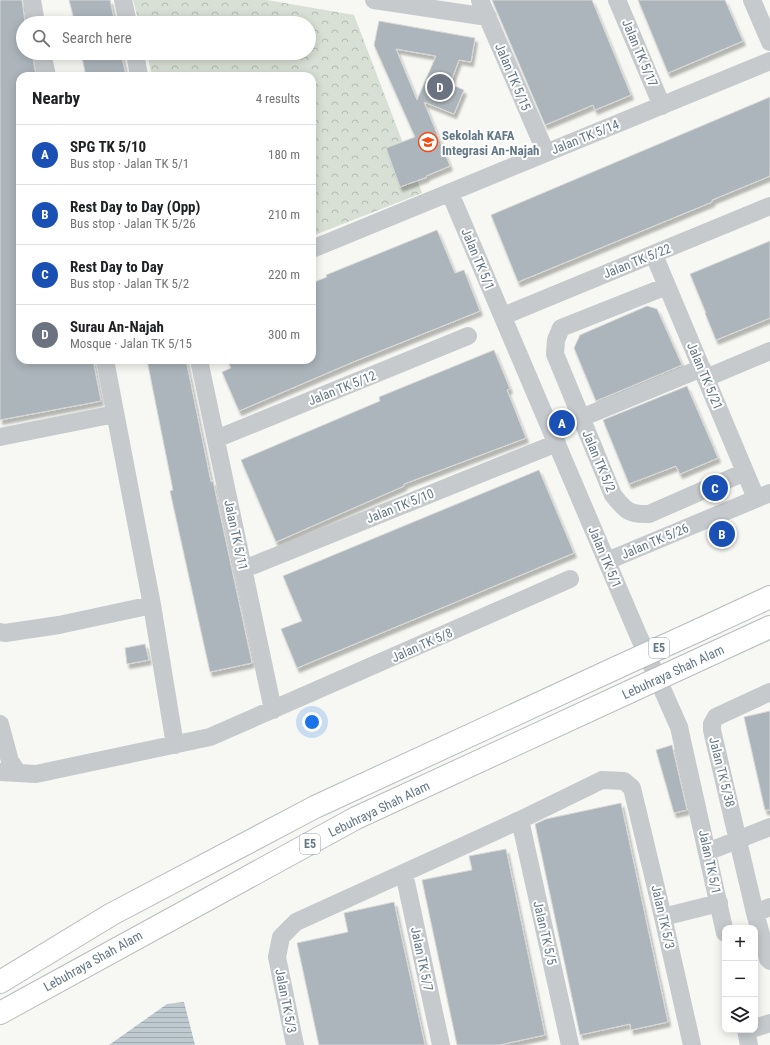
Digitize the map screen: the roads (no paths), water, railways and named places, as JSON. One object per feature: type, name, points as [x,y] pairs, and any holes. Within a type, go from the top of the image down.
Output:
[{"type":"highway","name":"Lebuhraya Shah Alam","points":[[0,982],[112,914],[316,807],[770,597]]},
{"type":"highway","name":"Lebuhraya Shah Alam","points":[[0,1013],[356,818],[770,627]]},
{"type":"street","points":[[32,0],[35,16]]},
{"type":"street","points":[[123,0],[126,16]]},
{"type":"street","points":[[374,0],[488,17]]},
{"type":"street","name":"Jalan TK 5/15","points":[[480,0],[546,154]]},
{"type":"street","name":"Jalan TK 5/17","points":[[617,0],[662,106]]},
{"type":"street","points":[[752,0],[770,42]]},
{"type":"street","points":[[44,60],[46,72]]},
{"type":"street","points":[[136,60],[138,72]]},
{"type":"street","name":"Jalan TK 5/14","points":[[316,247],[770,61]]},
{"type":"street","name":"Jalan TK 5/1","points":[[450,193],[679,727],[723,925]]},
{"type":"street","name":"Jalan TK 5/22","points":[[503,316],[770,206]]},
{"type":"street","name":"Jalan TK 5/21","points":[[654,254],[745,472],[763,496]]},
{"type":"street","name":"Jalan TK 5/2","points":[[667,286],[561,328],[556,340],[554,354],[613,495],[622,507],[636,514],[649,514],[745,472]]},
{"type":"street","name":"Jalan TK 5/12","points":[[216,439],[468,336]]},
{"type":"street","points":[[581,418],[704,373],[770,351]]},
{"type":"street","points":[[105,364],[152,605],[175,745]]},
{"type":"street","name":"Jalan TK 5/11","points":[[201,364],[273,710]]},
{"type":"street","points":[[0,437],[115,414]]},
{"type":"street","name":"Jalan TK 5/10","points":[[244,569],[557,443]]},
{"type":"street","name":"Jalan TK 5/26","points":[[607,561],[763,496]]},
{"type":"street","name":"Jalan TK 5/8","points":[[0,772],[36,774],[210,737],[570,579]]},
{"type":"street","points":[[0,632],[5,633],[59,625],[152,605]]},
{"type":"street","name":"Jalan TK 5/38","points":[[770,692],[716,717],[712,724],[712,730],[738,840],[763,910],[768,959],[770,961]]},
{"type":"street","points":[[0,724],[10,761],[18,773]]},
{"type":"street","name":"Jalan TK 5/3","points":[[520,820],[602,780],[624,781],[632,788],[692,1045]]},
{"type":"street","points":[[404,873],[520,820]]},
{"type":"street","name":"Jalan TK 5/5","points":[[520,820],[570,1045]]},
{"type":"street","points":[[707,852],[770,827]]},
{"type":"street","name":"Jalan TK 5/3","points":[[295,1045],[277,957],[281,937],[296,922],[404,873]]},
{"type":"street","name":"Jalan TK 5/7","points":[[404,873],[441,1045]]},
{"type":"street","points":[[663,917],[719,903]]},
{"type":"street","points":[[758,1029],[770,1023]]},
{"type":"place","name":"Surau An-Najah","points":[[440,87]]},
{"type":"place","name":"Sekolah KAFA Integrasi An-Najah","points":[[428,142]]},
{"type":"place","name":"SPG TK 5/10","points":[[562,423]]},
{"type":"place","name":"Rest Day to Day","points":[[715,488]]},
{"type":"place","name":"Rest Day to Day (Opp)","points":[[722,534]]}]
